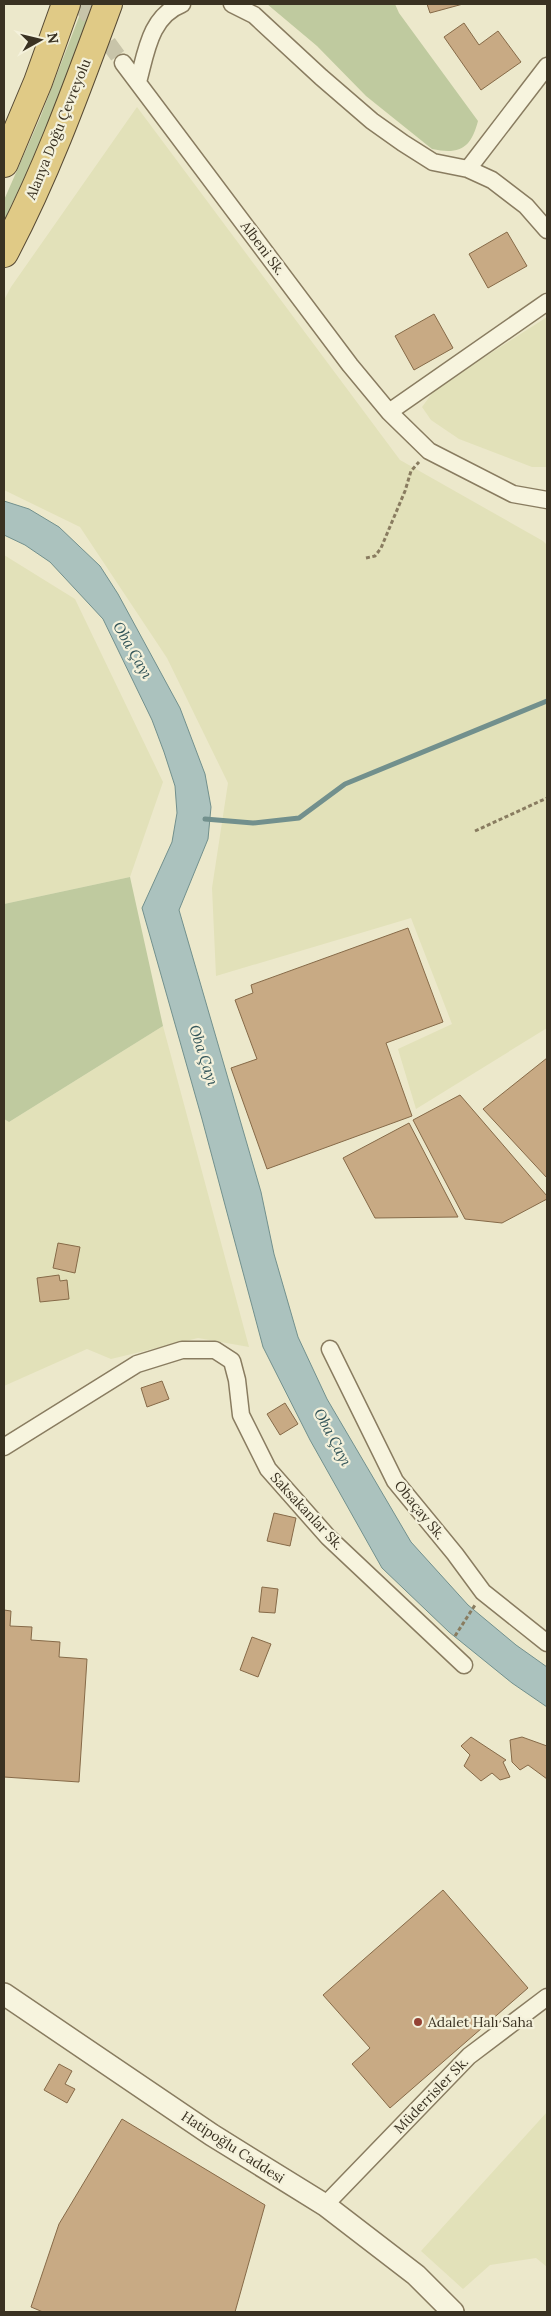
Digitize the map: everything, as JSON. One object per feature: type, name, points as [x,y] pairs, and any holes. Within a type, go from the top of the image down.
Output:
[{"type":"highway","points":[[4,163],[38,82],[66,4]]},
{"type":"highway","name":"Alanya Doğu Çevreyolu","points":[[4,253],[56,138],[108,4]]},
{"type":"street","points":[[138,82],[152,32],[169,8],[182,4]]},
{"type":"street","points":[[232,4],[254,15],[372,121],[434,162],[468,169],[492,180],[526,206],[547,230]]},
{"type":"street","name":"Albeni Sk.","points":[[124,63],[350,365],[390,412],[429,450],[514,494],[547,500]]},
{"type":"street","points":[[468,169],[547,66]]},
{"type":"street","points":[[390,412],[547,302]]},
{"type":"street","name":"Obaçay Sk.","points":[[330,1349],[395,1482],[456,1554],[483,1592],[547,1643]]},
{"type":"street","name":"Saksakanlar Sk.","points":[[4,1447],[137,1364],[182,1350],[215,1350],[232,1362],[237,1380],[241,1415],[268,1469],[328,1537],[464,1665]]},
{"type":"street","name":"Hatipoğlu Caddesi","points":[[4,1994],[212,2135],[325,2205],[416,2275],[453,2312]]},
{"type":"street","name":"Müderrisler Sk.","points":[[325,2205],[469,2056],[547,1997]]},
{"type":"path","points":[[366,558],[375,556],[381,548],[405,492],[411,471],[429,450]]},
{"type":"path","points":[[474,831],[547,798]]},
{"type":"path","points":[[446,1648],[483,1592]]},
{"type":"green space","points":[[84,4],[95,4],[47,130],[4,221],[4,200],[40,118]]},
{"type":"green space","points":[[267,4],[395,4],[399,13],[478,121],[472,138],[457,150],[442,151],[432,149],[366,96],[317,46]]},
{"type":"green space","points":[[137,107],[400,460],[547,545],[547,1028],[416,1109],[398,1049],[452,1024],[411,918],[216,976],[212,888],[228,783],[167,658],[80,527],[4,490],[4,300],[11,287]]},
{"type":"green space","points":[[547,317],[547,467],[532,467],[459,439],[431,420],[422,407],[436,388]]},
{"type":"green space","points":[[4,555],[75,599],[163,782],[130,877],[4,904]]},
{"type":"green space","points":[[130,877],[163,1026],[9,1122],[4,1119],[4,904]]},
{"type":"green space","points":[[163,1026],[249,1347],[198,1338],[111,1359],[87,1349],[4,1386],[4,1119],[9,1122]]},
{"type":"green space","points":[[547,2112],[547,2267],[536,2258],[490,2265],[463,2289],[421,2251]]},
{"type":"water","name":"Oba Çayı","points":[[4,501],[29,509],[59,527],[100,566],[118,594],[180,708],[205,774],[211,807],[208,839],[179,910],[261,1192],[274,1254],[298,1337],[327,1399],[411,1542],[468,1605],[516,1645],[547,1667],[547,1707],[512,1683],[449,1632],[382,1568],[310,1440],[263,1347],[202,1119],[142,908],[172,842],[177,813],[175,786],[152,720],[103,619],[50,562],[25,545],[4,535]]},
{"type":"building","points":[[427,4],[463,4],[430,13]]},
{"type":"building","points":[[464,23],[479,45],[498,31],[521,62],[481,90],[444,37]]},
{"type":"building","points":[[507,232],[527,266],[488,288],[469,254]]},
{"type":"building","points":[[434,314],[453,348],[414,370],[395,336]]},
{"type":"building","points":[[408,928],[443,1022],[386,1043],[412,1116],[267,1169],[231,1068],[257,1059],[235,1000],[253,993],[251,985]]},
{"type":"building","points":[[547,1058],[547,1178],[483,1109]]},
{"type":"building","points":[[460,1095],[547,1196],[547,1199],[502,1223],[465,1219],[413,1120]]},
{"type":"building","points":[[409,1123],[458,1217],[375,1218],[343,1158]]},
{"type":"building","points":[[58,1243],[80,1247],[75,1273],[53,1268]]},
{"type":"building","points":[[59,1275],[60,1281],[67,1280],[69,1299],[40,1302],[37,1278]]},
{"type":"building","points":[[162,1381],[169,1399],[147,1407],[141,1388]]},
{"type":"building","points":[[285,1403],[298,1424],[280,1435],[267,1414]]},
{"type":"building","points":[[274,1513],[296,1518],[290,1546],[267,1541]]},
{"type":"building","points":[[262,1587],[278,1589],[275,1613],[259,1612]]},
{"type":"building","points":[[4,1610],[11,1611],[10,1626],[32,1627],[31,1640],[60,1642],[59,1657],[87,1659],[79,1782],[4,1777]]},
{"type":"building","points":[[252,1637],[271,1644],[258,1677],[240,1670]]},
{"type":"building","points":[[471,1737],[506,1760],[503,1762],[510,1777],[500,1780],[492,1773],[481,1781],[464,1766],[470,1755],[461,1746]]},
{"type":"building","points":[[522,1737],[547,1746],[547,1779],[528,1765],[520,1770],[512,1762],[510,1740]]},
{"type":"building","name":"Adalet Halı Saha","points":[[443,1890],[528,1988],[390,2108],[352,2064],[370,2048],[323,1995]]},
{"type":"building","points":[[59,2064],[72,2071],[65,2084],[75,2089],[67,2103],[44,2090]]},
{"type":"building","points":[[122,2119],[265,2205],[235,2312],[43,2312],[31,2307],[59,2224]]},
{"type":"waterway","points":[[205,819],[253,823],[299,818],[345,784],[547,701]]},
{"type":"tunnel","points":[[80,4],[123,63]]},
{"type":"place","name":"Adalet Halı Saha","points":[[418,2022]]}]
